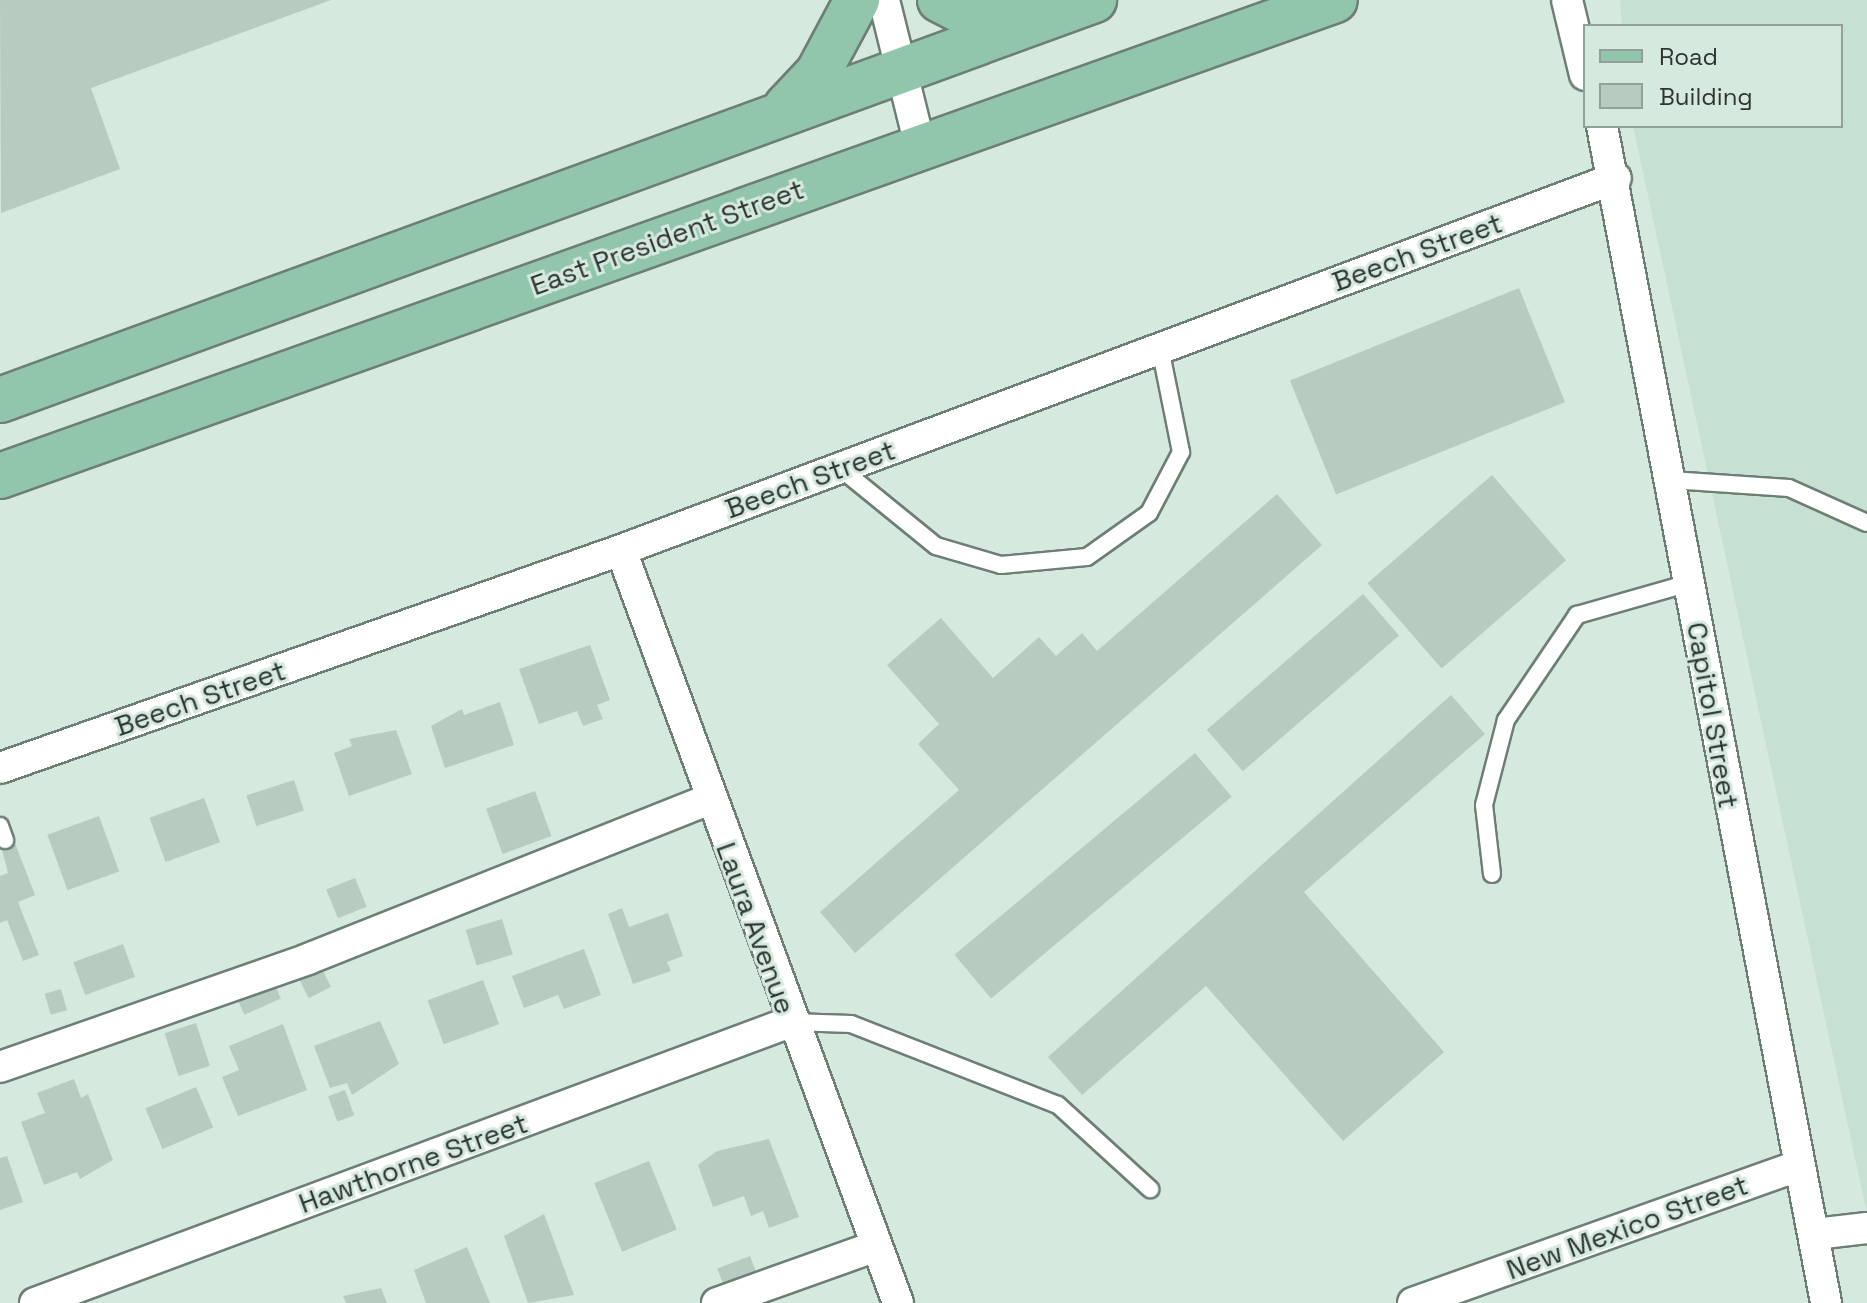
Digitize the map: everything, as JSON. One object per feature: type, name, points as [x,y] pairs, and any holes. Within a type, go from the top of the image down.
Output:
[{"type":"main road","points":[[784,110],[818,73],[857,0]]},
{"type":"main road","points":[[940,0],[964,12],[1045,18]]},
{"type":"main road","points":[[0,400],[902,66],[1094,0]]},
{"type":"main road","name":"East President Street","points":[[0,476],[1335,0]]},
{"type":"street","points":[[884,0],[920,146]]},
{"type":"street","points":[[1567,0],[1583,67]]},
{"type":"street","name":"Capitol Street","points":[[1603,128],[1616,178],[1795,1167],[1815,1234],[1826,1303]]},
{"type":"street","name":"Beech Street","points":[[0,768],[621,550],[1616,178]]},
{"type":"street","name":"Laura Avenue","points":[[621,550],[790,1022],[898,1303]]},
{"type":"street","points":[[0,1067],[308,959],[710,799]]},
{"type":"street","name":"Hawthorne Street","points":[[35,1303],[790,1022]]},
{"type":"street","name":"New Mexico Street","points":[[1413,1303],[1795,1167]]},
{"type":"street","points":[[1815,1234],[1867,1228]]},
{"type":"street","points":[[717,1303],[876,1246]]},
{"type":"lane","points":[[840,468],[936,546],[1001,565],[1087,557],[1149,513],[1181,452],[1160,348]]},
{"type":"lane","points":[[1671,480],[1789,488],[1867,523]]},
{"type":"lane","points":[[1492,874],[1484,805],[1506,720],[1577,615],[1689,583]]},
{"type":"lane","points":[[790,1022],[851,1024],[1058,1105],[1150,1189]]},
{"type":"shaded area","points":[[1620,0],[1867,0],[1867,1214],[1633,128],[1843,128],[1843,24],[1622,24]]},
{"type":"building","points":[[0,0],[331,0],[91,88],[120,169],[1,213]]},
{"type":"building","points":[[1519,288],[1565,402],[1336,495],[1290,381]]},
{"type":"building","points":[[1492,475],[1566,560],[1442,669],[1367,583]]},
{"type":"building","points":[[1277,494],[1322,545],[855,953],[820,912],[959,790],[918,744],[939,724],[887,665],[941,618],[993,678],[1039,637],[1056,656],[1082,633],[1097,651]]},
{"type":"building","points":[[1363,594],[1399,636],[1243,771],[1207,730]]},
{"type":"building","points":[[590,645],[610,700],[597,705],[603,719],[583,726],[577,711],[539,724],[519,669]]},
{"type":"building","points":[[1451,695],[1485,734],[1304,892],[1444,1052],[1343,1141],[1206,986],[1082,1095],[1048,1057]]},
{"type":"building","points":[[500,702],[514,745],[445,768],[431,726],[462,709],[464,715]]},
{"type":"building","points":[[396,730],[412,774],[349,796],[334,753],[352,746],[349,739]]},
{"type":"building","points":[[1195,753],[1232,797],[991,998],[954,955]]},
{"type":"building","points":[[294,780],[304,810],[256,826],[246,795]]},
{"type":"building","points":[[535,791],[551,836],[503,854],[486,809]]},
{"type":"building","points":[[204,798],[220,842],[166,862],[149,818]]},
{"type":"building","points":[[99,816],[119,871],[67,890],[47,835]]},
{"type":"building","points":[[13,838],[35,895],[18,902],[39,955],[23,961],[7,920],[0,923],[0,876],[8,873],[0,842]]},
{"type":"building","points":[[355,878],[367,907],[338,918],[326,890]]},
{"type":"building","points":[[622,908],[629,927],[668,913],[683,956],[667,962],[671,971],[633,984],[608,914]]},
{"type":"building","points":[[502,919],[513,954],[476,965],[466,930]]},
{"type":"building","points":[[123,944],[135,977],[85,995],[73,962]]},
{"type":"building","points":[[584,949],[601,995],[564,1009],[558,995],[524,1008],[512,976]]},
{"type":"building","points":[[322,969],[331,987],[309,998],[300,980]]},
{"type":"building","points":[[483,980],[499,1024],[444,1044],[428,1000]]},
{"type":"building","points":[[274,983],[281,999],[244,1015],[237,999]]},
{"type":"building","points":[[61,989],[67,1010],[51,1015],[45,994]]},
{"type":"building","points":[[380,1021],[399,1064],[352,1095],[347,1083],[330,1088],[314,1046]]},
{"type":"building","points":[[196,1023],[210,1066],[179,1076],[165,1033]]},
{"type":"building","points":[[283,1024],[307,1090],[238,1116],[222,1077],[239,1070],[229,1046]]},
{"type":"building","points":[[74,1079],[81,1098],[88,1094],[113,1160],[80,1179],[77,1172],[44,1185],[21,1122],[45,1113],[37,1093]]},
{"type":"building","points":[[196,1087],[213,1128],[163,1149],[145,1108]]},
{"type":"building","points":[[345,1090],[354,1115],[337,1122],[328,1096]]},
{"type":"building","points":[[769,1139],[799,1217],[769,1228],[763,1211],[751,1216],[744,1196],[713,1207],[698,1165],[717,1151]]},
{"type":"building","points":[[7,1156],[23,1202],[0,1210],[0,1158]]},
{"type":"building","points":[[649,1161],[677,1230],[622,1252],[594,1183]]},
{"type":"building","points":[[544,1214],[574,1295],[528,1303],[504,1236]]},
{"type":"building","points":[[467,1247],[490,1303],[426,1303],[414,1270]]},
{"type":"building","points":[[750,1256],[756,1272],[723,1284],[717,1269]]},
{"type":"building","points":[[381,1288],[387,1303],[346,1303],[343,1296]]}]
